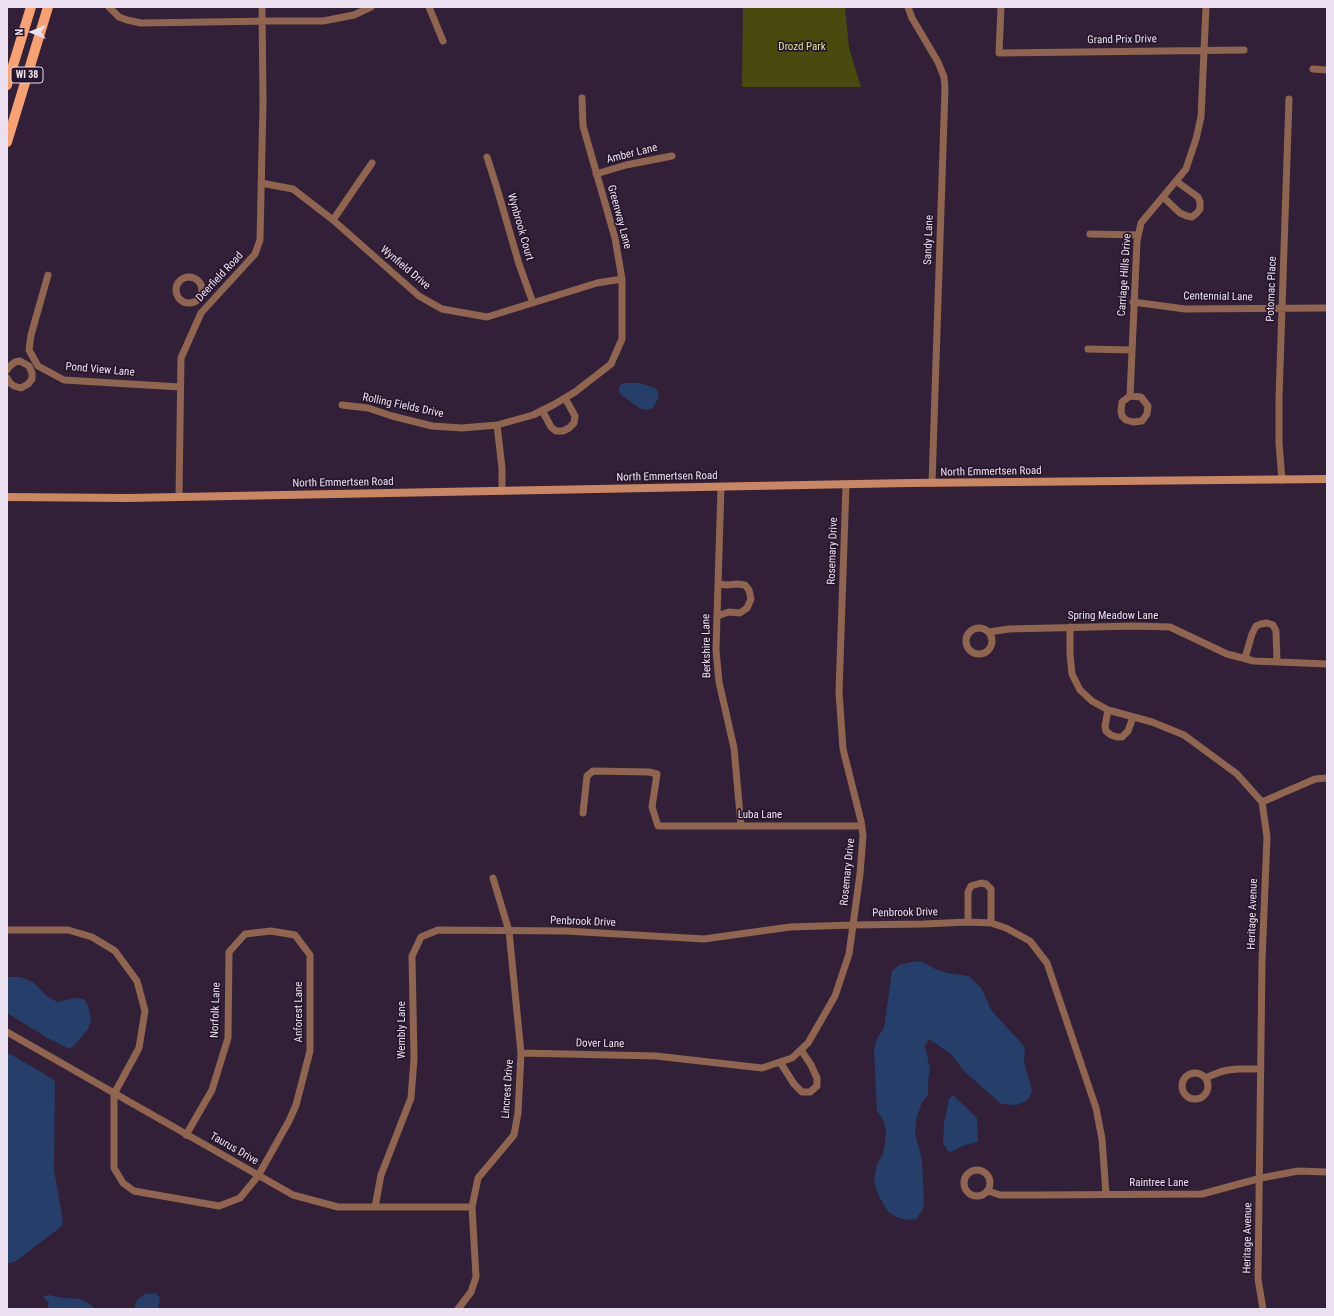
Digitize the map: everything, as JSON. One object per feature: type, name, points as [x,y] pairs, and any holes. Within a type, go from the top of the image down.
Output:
[{"type":"main road","name":"WI 38","points":[[7,85],[31,7]]},
{"type":"main road","name":"WI 38","points":[[7,142],[48,7]]},
{"type":"street","points":[[109,7],[123,19],[134,23],[333,20],[354,15],[371,7]]},
{"type":"street","name":"Deerfield Road","points":[[179,497],[181,358],[202,313],[255,254],[260,240],[262,183],[262,7]]},
{"type":"street","points":[[429,7],[443,42]]},
{"type":"street","name":"Sandy Lane","points":[[908,7],[912,18],[938,62],[944,77],[945,88],[932,483]]},
{"type":"street","name":"Grand Prix Drive","points":[[1001,7],[999,53],[1244,50]]},
{"type":"street","name":"Carriage Hills Drive","points":[[1130,396],[1133,302],[1138,235],[1141,223],[1186,169],[1196,139],[1201,118],[1206,7]]},
{"type":"street","points":[[1313,69],[1327,70]]},
{"type":"street","name":"Greenway Lane","points":[[582,98],[583,126],[615,238],[622,279],[621,342]]},
{"type":"street","name":"Potomac Place","points":[[1282,480],[1279,443],[1279,405],[1289,99]]},
{"type":"street","name":"Amber Lane","points":[[596,174],[626,165],[672,156]]},
{"type":"street","name":"Wynbrook Court","points":[[487,157],[518,264],[533,303]]},
{"type":"street","points":[[333,220],[372,163]]},
{"type":"street","points":[[1163,197],[1180,213],[1192,217],[1197,213],[1200,209],[1198,197],[1176,181]]},
{"type":"street","name":"Wynfield Drive","points":[[262,183],[293,189],[333,220],[419,296],[442,310],[486,317],[597,282],[622,279]]},
{"type":"street","points":[[1090,234],[1138,235]]},
{"type":"street","name":"Pond View Lane","points":[[48,275],[31,335],[29,350],[38,366],[64,380],[180,387]]},
{"type":"street","points":[[197,300],[207,307]]},
{"type":"street","name":"Centennial Lane","points":[[1133,302],[1185,309],[1327,308]]},
{"type":"street","name":"Rolling Fields Drive","points":[[342,405],[368,408],[392,416],[432,426],[462,428],[497,425],[533,414],[565,398],[611,364],[621,342]]},
{"type":"street","points":[[1088,349],[1132,350]]},
{"type":"street","points":[[7,370],[15,362],[20,361],[25,363],[30,368],[32,373],[32,378],[28,384],[20,388],[10,384],[7,378]]},
{"type":"street","points":[[30,368],[37,363]]},
{"type":"street","points":[[542,410],[551,427],[556,430],[563,431],[574,423],[575,416],[565,398]]},
{"type":"street","points":[[497,425],[502,468],[502,491]]},
{"type":"street","name":"North Emmertsen Road","points":[[7,497],[179,497],[932,483],[1327,479]]},
{"type":"street","name":"Rosemary Drive","points":[[678,1058],[762,1068],[792,1058],[808,1043],[835,996],[849,954],[860,874],[863,836],[862,826],[843,749],[839,692],[846,485]]},
{"type":"street","name":"Berkshire Lane","points":[[721,487],[716,650],[719,682],[734,748],[741,826]]},
{"type":"street","points":[[717,616],[729,612],[740,613],[747,608],[751,599],[749,590],[745,585],[718,584]]},
{"type":"street","points":[[1245,658],[1256,626],[1267,624],[1273,625],[1276,631],[1277,662]]},
{"type":"street","points":[[1070,627],[1072,674],[1080,690],[1092,701],[1108,710],[1152,722],[1184,735],[1237,774],[1262,802],[1315,778],[1327,778]]},
{"type":"street","name":"Spring Meadow Lane","points":[[989,632],[1009,629],[1070,627],[1170,627],[1227,654],[1254,661],[1327,664]]},
{"type":"street","points":[[1108,710],[1105,726],[1106,731],[1116,737],[1122,736],[1128,731],[1133,717]]},
{"type":"street","name":"Luba Lane","points":[[583,813],[587,776],[593,771],[649,772],[657,774],[652,807],[658,826],[862,826]]},
{"type":"street","name":"Heritage Avenue","points":[[1262,802],[1267,837],[1262,961],[1258,1280],[1263,1309]]},
{"type":"street","name":"Lincrest Drive","points":[[458,1309],[471,1292],[476,1277],[472,1207],[478,1178],[514,1135],[518,1113],[521,1053],[509,931],[493,878]]},
{"type":"street","points":[[968,922],[968,892],[971,886],[981,883],[986,884],[991,889],[991,923]]},
{"type":"street","name":"Penbrook Drive","points":[[509,931],[566,931],[704,939],[790,927],[968,922],[991,923],[1006,928],[1030,941],[1047,963],[1096,1108],[1102,1139],[1106,1194]]},
{"type":"street","points":[[7,930],[68,930],[92,937],[115,951],[137,981],[145,1011],[139,1048],[114,1094]]},
{"type":"street","name":"Wembly Lane","points":[[375,1207],[381,1175],[411,1098],[414,1058],[412,956],[421,937],[438,930],[509,931]]},
{"type":"street","name":"Anforest Lane","points":[[114,1094],[114,1168],[123,1184],[134,1191],[219,1206],[240,1198],[258,1176],[292,1115],[310,1051],[310,955],[295,935],[271,931]]},
{"type":"street","name":"Norfolk Lane","points":[[186,1135],[212,1090],[228,1038],[229,952],[245,934],[271,931]]},
{"type":"street","name":"Taurus Drive","points":[[7,1032],[292,1195],[338,1207],[472,1207]]},
{"type":"street","points":[[780,1062],[794,1084],[802,1092],[810,1092],[817,1086],[817,1078],[811,1065],[801,1050]]},
{"type":"street","name":"Dover Lane","points":[[521,1053],[656,1056],[678,1058]]},
{"type":"street","points":[[1205,1078],[1228,1070],[1261,1069]]},
{"type":"street","name":"Raintree Lane","points":[[988,1191],[1000,1195],[1202,1194],[1260,1178],[1298,1171],[1327,1172]]},
{"type":"green space","name":"Drozd Park","points":[[743,7],[845,7],[849,48],[861,87],[742,87]]},
{"type":"water","points":[[640,383],[655,388],[658,392],[658,399],[653,408],[645,410],[639,408],[620,394],[619,388],[621,384]]},
{"type":"water","points":[[912,962],[923,962],[935,969],[947,973],[969,976],[982,989],[991,1010],[1025,1047],[1024,1062],[1032,1091],[1028,1100],[1017,1105],[1001,1104],[963,1070],[952,1055],[929,1039],[925,1046],[930,1069],[928,1094],[921,1105],[917,1116],[915,1134],[922,1160],[923,1209],[916,1219],[906,1220],[888,1212],[879,1196],[874,1182],[877,1164],[882,1156],[885,1143],[886,1130],[883,1120],[877,1111],[874,1049],[877,1038],[884,1028],[892,971],[899,965]]},
{"type":"water","points":[[7,977],[21,977],[34,983],[47,996],[57,1002],[75,998],[84,999],[88,1005],[91,1020],[88,1029],[74,1046],[69,1049],[7,1013]]},
{"type":"water","points":[[7,1054],[10,1054],[55,1081],[54,1170],[63,1222],[62,1226],[16,1261],[11,1263],[7,1263]]},
{"type":"water","points":[[953,1095],[977,1118],[978,1142],[965,1145],[951,1152],[948,1151],[943,1145],[944,1123],[949,1099]]},
{"type":"water","points":[[155,1293],[160,1297],[158,1309],[134,1309],[137,1300],[145,1294]]},
{"type":"water","points":[[48,1295],[79,1299],[90,1304],[95,1309],[47,1309],[49,1303],[43,1297]]}]
